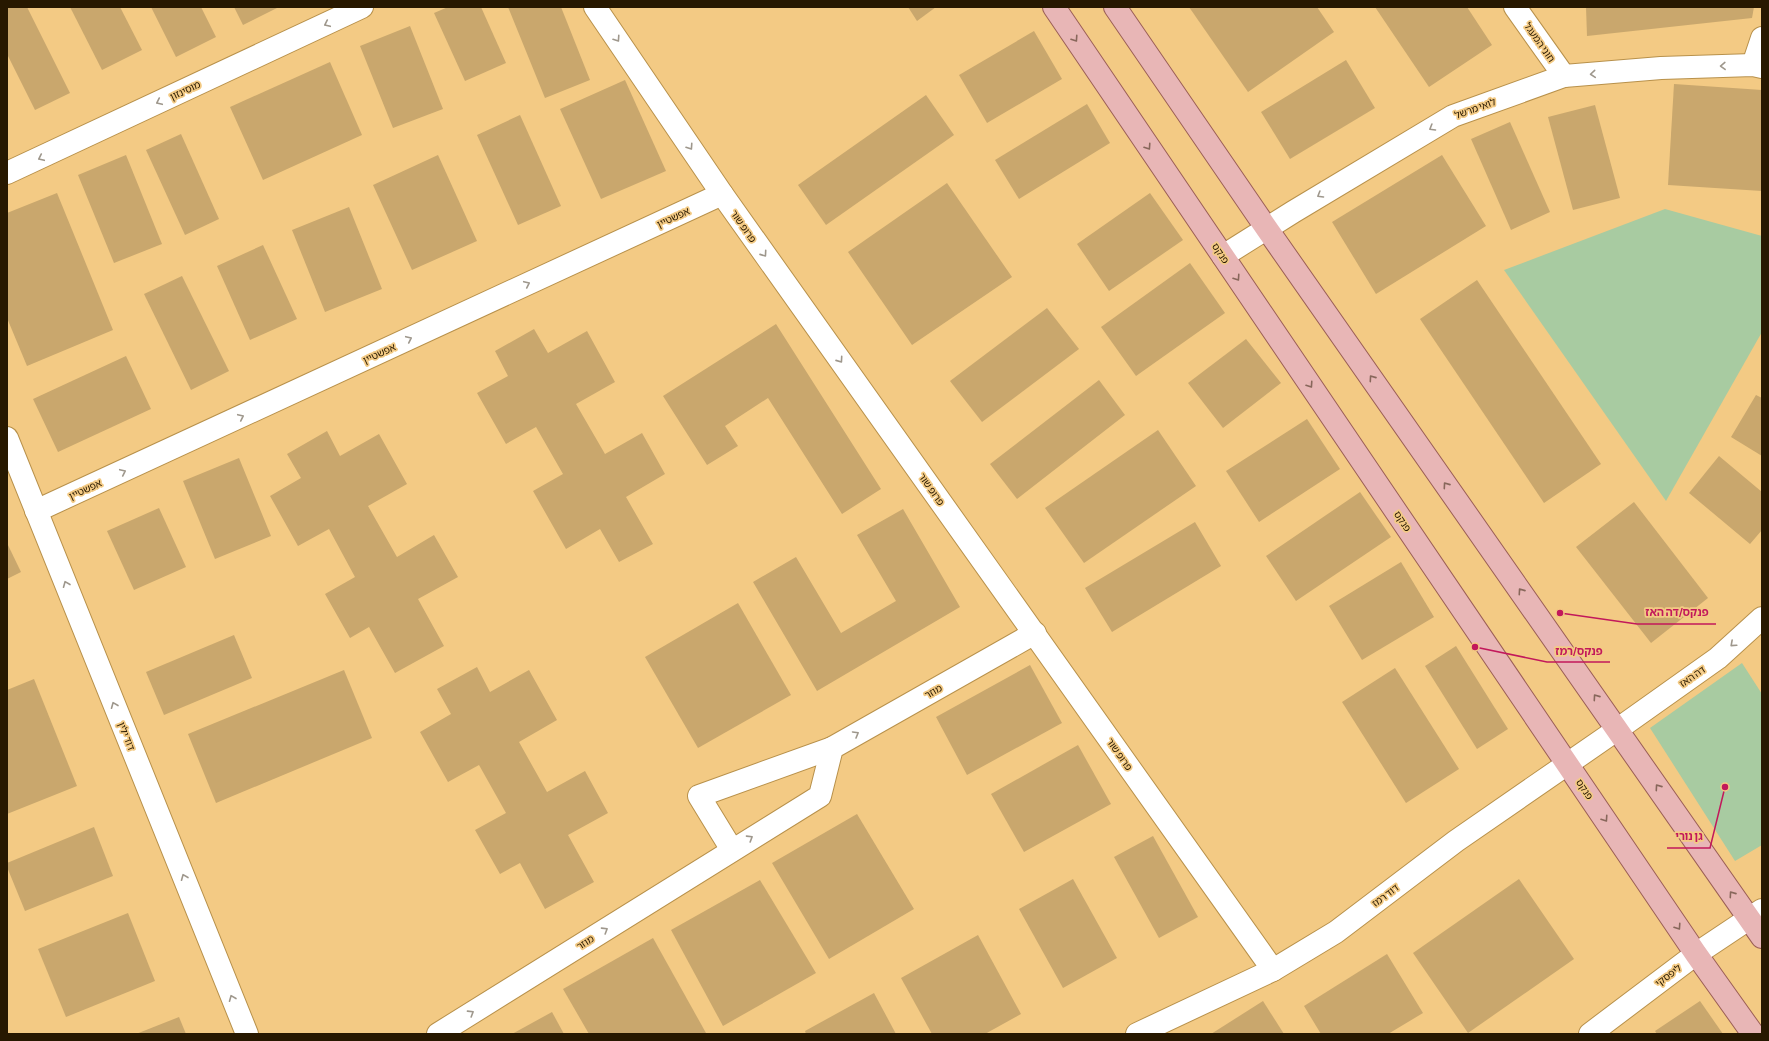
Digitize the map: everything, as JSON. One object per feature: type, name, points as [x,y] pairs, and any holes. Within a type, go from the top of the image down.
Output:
[{"type":"main road","name":"פנקס","points":[[1054,7],[1696,954],[1753,1034]]},
{"type":"main road","points":[[1115,7],[1267,229],[1618,729],[1755,914],[1762,937]]},
{"type":"street","name":"מוסינזון","points":[[7,173],[362,7]]},
{"type":"street","name":"פרופ שור","points":[[595,7],[722,194],[1273,970]]},
{"type":"street","name":"חוני המעגל","points":[[1515,7],[1564,76]]},
{"type":"street","points":[[1757,66],[1762,38]]},
{"type":"street","name":"לואי מרשל","points":[[1223,256],[1453,116],[1564,76],[1662,68],[1757,66]]},
{"type":"street","name":"אפשטיין","points":[[36,512],[722,194]]},
{"type":"street","name":"דוד ילין","points":[[7,438],[247,1034]]},
{"type":"street","name":"דה האז","points":[[1618,729],[1718,658],[1762,618]]},
{"type":"street","name":"מוזר","points":[[732,850],[699,796],[832,748],[1035,633]]},
{"type":"street","name":"דוד רמז","points":[[1137,1034],[1273,970],[1336,932],[1456,841],[1618,729]]},
{"type":"street","name":"מוזר","points":[[438,1034],[820,796],[832,748]]},
{"type":"street","name":"ליפסקי","points":[[1590,1034],[1696,954],[1755,914]]},
{"type":"green space","points":[[1665,209],[1762,236],[1762,332],[1666,501],[1504,270]]},
{"type":"green space","points":[[1742,663],[1762,694],[1762,845],[1735,861],[1650,728]]},
{"type":"building","points":[[7,7],[27,7],[70,93],[35,110],[7,54]]},
{"type":"building","points":[[70,7],[120,7],[142,50],[102,70]]},
{"type":"building","points":[[151,7],[201,7],[216,37],[176,57]]},
{"type":"building","points":[[234,7],[279,7],[243,25]]},
{"type":"building","points":[[448,7],[481,7],[506,63],[465,81],[434,13]]},
{"type":"building","points":[[508,7],[561,7],[590,80],[545,98]]},
{"type":"building","points":[[908,7],[936,7],[917,21]]},
{"type":"building","points":[[1189,7],[1317,7],[1334,32],[1248,92]]},
{"type":"building","points":[[1375,7],[1467,7],[1492,45],[1429,87]]},
{"type":"building","points":[[1586,7],[1754,7],[1752,18],[1587,36]]},
{"type":"building","points":[[410,26],[443,109],[393,128],[360,46]]},
{"type":"building","points":[[1034,31],[1062,79],[987,123],[959,75]]},
{"type":"building","points":[[1346,60],[1375,108],[1290,159],[1261,112]]},
{"type":"building","points":[[330,62],[362,135],[263,180],[230,107]]},
{"type":"building","points":[[625,80],[666,171],[601,199],[560,109]]},
{"type":"building","points":[[1674,84],[1762,90],[1762,191],[1668,185]]},
{"type":"building","points":[[926,95],[954,135],[826,225],[798,185]]},
{"type":"building","points":[[1087,104],[1110,143],[1019,199],[995,160]]},
{"type":"building","points":[[1595,105],[1620,198],[1573,210],[1548,117]]},
{"type":"building","points":[[520,115],[561,206],[518,225],[477,135]]},
{"type":"building","points":[[1510,122],[1550,212],[1511,230],[1471,139]]},
{"type":"building","points":[[181,134],[219,219],[185,235],[146,150]]},
{"type":"building","points":[[126,155],[162,244],[114,263],[78,175]]},
{"type":"building","points":[[438,155],[477,241],[412,270],[373,185]]},
{"type":"building","points":[[1442,155],[1486,226],[1376,294],[1332,222]]},
{"type":"building","points":[[947,183],[1012,277],[912,345],[848,252]]},
{"type":"building","points":[[57,193],[113,330],[27,366],[7,318],[7,213]]},
{"type":"building","points":[[1150,193],[1183,240],[1109,291],[1077,244]]},
{"type":"building","points":[[349,207],[382,289],[325,312],[292,230]]},
{"type":"building","points":[[263,245],[297,319],[250,340],[217,266]]},
{"type":"building","points":[[1190,263],[1225,313],[1136,376],[1101,327]]},
{"type":"building","points":[[182,276],[229,371],[191,390],[144,294]]},
{"type":"building","points":[[1477,280],[1601,464],[1544,503],[1420,319]]},
{"type":"building","points":[[1047,308],[1079,349],[982,422],[950,381]]},
{"type":"building","points":[[776,324],[881,489],[842,514],[768,398],[725,426],[738,446],[707,465],[663,396]]},
{"type":"building","points":[[534,329],[548,353],[587,331],[615,382],[576,404],[605,454],[642,433],[665,474],[626,497],[653,544],[619,562],[600,529],[566,549],[533,491],[563,474],[536,427],[506,444],[477,393],[508,376],[495,351]]},
{"type":"building","points":[[1246,339],[1281,383],[1223,428],[1188,383]]},
{"type":"building","points":[[126,356],[151,409],[58,452],[33,399]]},
{"type":"building","points":[[1099,380],[1125,415],[1017,499],[990,464]]},
{"type":"building","points":[[1756,395],[1762,398],[1762,456],[1731,437]]},
{"type":"building","points":[[1307,419],[1340,469],[1259,522],[1226,471]]},
{"type":"building","points":[[1158,430],[1196,486],[1084,563],[1045,508]]},
{"type":"building","points":[[327,431],[340,456],[379,434],[407,484],[368,506],[397,557],[434,535],[458,577],[418,599],[444,646],[395,673],[369,627],[350,638],[325,594],[355,577],[329,529],[298,546],[270,496],[301,478],[287,454]]},
{"type":"building","points":[[1719,456],[1762,492],[1762,530],[1750,544],[1689,493]]},
{"type":"building","points":[[239,458],[271,536],[215,559],[183,481]]},
{"type":"building","points":[[1360,492],[1391,537],[1296,601],[1266,556]]},
{"type":"building","points":[[1634,502],[1708,598],[1651,643],[1576,547]]},
{"type":"building","points":[[159,508],[186,567],[134,590],[107,531]]},
{"type":"building","points":[[903,509],[960,607],[817,691],[753,582],[796,557],[841,633],[896,601],[857,535]]},
{"type":"building","points":[[1195,522],[1221,566],[1112,632],[1085,588]]},
{"type":"building","points":[[7,543],[21,572],[7,579]]},
{"type":"building","points":[[1401,562],[1434,617],[1362,660],[1329,606]]},
{"type":"building","points":[[738,603],[791,695],[698,748],[645,657]]},
{"type":"building","points":[[234,635],[252,678],[164,715],[146,672]]},
{"type":"building","points":[[1456,646],[1508,729],[1477,749],[1425,666]]},
{"type":"building","points":[[1030,665],[1062,723],[967,775],[936,717]]},
{"type":"building","points":[[477,667],[490,692],[529,670],[557,720],[519,742],[547,792],[585,771],[608,813],[568,835],[594,882],[545,909],[520,863],[500,874],[475,830],[506,813],[479,765],[448,782],[420,732],[451,714],[437,689]]},
{"type":"building","points":[[1395,668],[1459,769],[1406,803],[1342,702]]},
{"type":"building","points":[[344,670],[372,738],[216,803],[188,734]]},
{"type":"building","points":[[34,679],[77,786],[7,814],[7,690]]},
{"type":"building","points":[[1078,745],[1111,804],[1024,852],[991,794]]},
{"type":"building","points":[[857,814],[914,909],[829,959],[772,863]]},
{"type":"building","points":[[94,827],[113,876],[25,911],[7,867],[7,863]]},
{"type":"building","points":[[1153,836],[1198,917],[1159,938],[1114,857]]},
{"type":"building","points":[[1073,879],[1117,958],[1063,988],[1019,909]]},
{"type":"building","points":[[1519,879],[1574,959],[1468,1033],[1413,953]]},
{"type":"building","points":[[760,880],[816,973],[723,1026],[671,930]]},
{"type":"building","points":[[128,913],[155,981],[66,1017],[38,949]]},
{"type":"building","points":[[978,935],[1021,1014],[985,1034],[932,1034],[901,978]]},
{"type":"building","points":[[653,938],[706,1033],[589,1034],[563,989]]},
{"type":"building","points":[[1387,954],[1423,1013],[1388,1034],[1321,1034],[1304,1006]]},
{"type":"building","points":[[874,993],[896,1034],[806,1034],[805,1031]]},
{"type":"building","points":[[1263,1001],[1284,1034],[1211,1034]]},
{"type":"building","points":[[1700,1001],[1723,1034],[1657,1034],[1655,1031]]},
{"type":"building","points":[[552,1012],[564,1034],[512,1034]]},
{"type":"building","points":[[179,1017],[186,1034],[136,1034]]},
{"type":"place","name":"פנקס/דה האז","points":[[1560,613]]},
{"type":"place","name":"פנקס/רמז","points":[[1475,647]]},
{"type":"place","name":"גן נורי","points":[[1725,787]]}]
